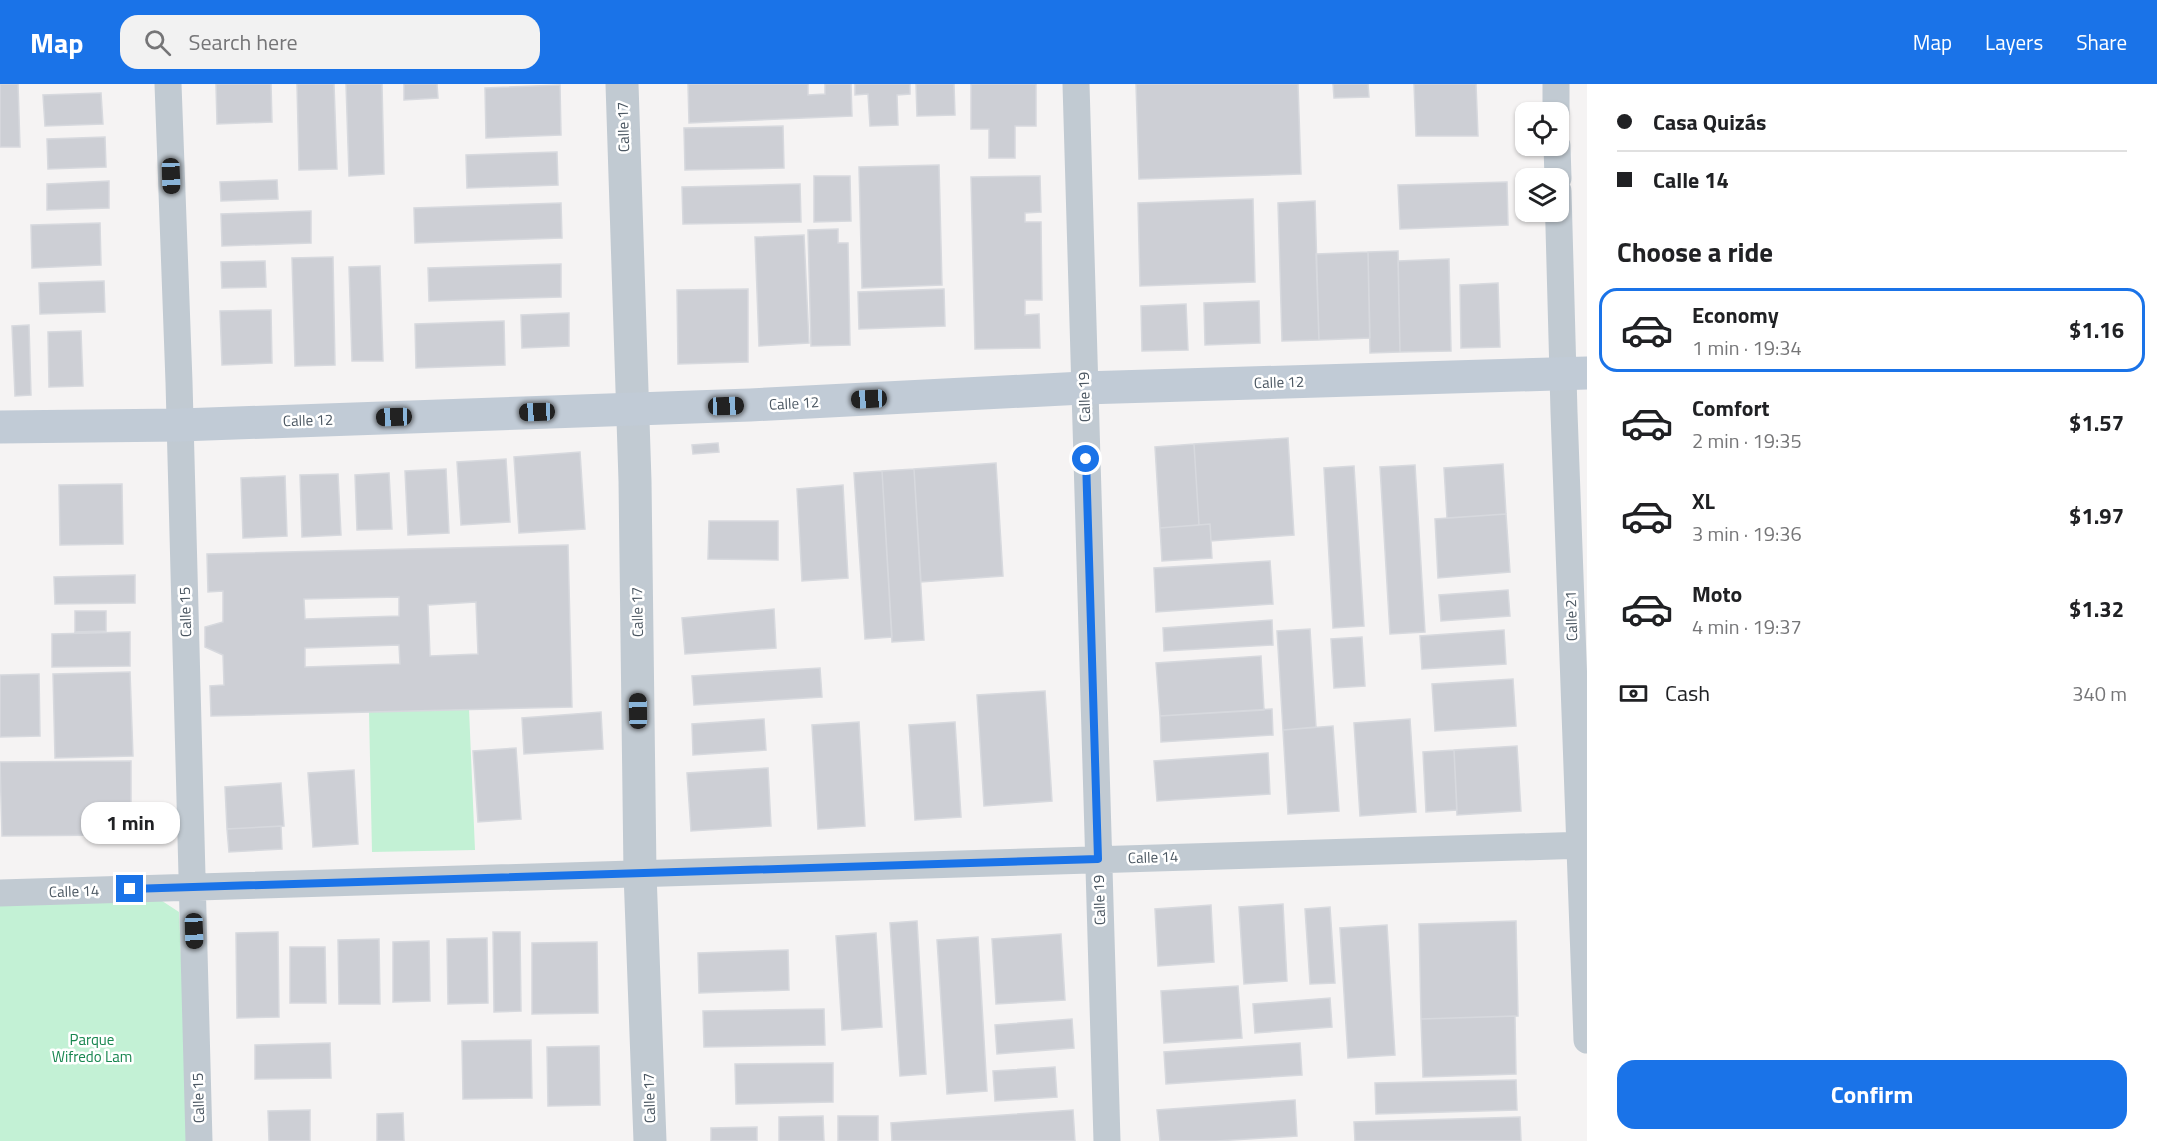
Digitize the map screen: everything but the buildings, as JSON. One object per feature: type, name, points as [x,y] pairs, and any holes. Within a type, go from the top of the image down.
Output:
[{"type":"main road","name":"Calle 12","points":[[0,427],[180,425],[750,405],[1083,388],[1575,373]]},
{"type":"street","name":"Calle 15","points":[[168,84],[180,425],[199,1141]]},
{"type":"street","name":"Calle 17","points":[[622,84],[635,481],[640,873],[650,1141]]},
{"type":"street","name":"Calle 19","points":[[1076,84],[1083,388],[1107,1141]]},
{"type":"street","points":[[1556,84],[1556,102]]},
{"type":"street","name":"Calle 21","points":[[1561,222],[1575,373],[1587,1040]]},
{"type":"street","name":"Calle 14","points":[[0,893],[1583,845]]},
{"type":"green space","points":[[469,709],[475,850],[372,852],[369,712]]},
{"type":"green space","name":"Parque Wifredo Lam","points":[[156,897],[179,912],[189,1141],[0,1141],[0,903]]},
{"type":"route","points":[[130,889],[1098,859],[1086,459]]}]
